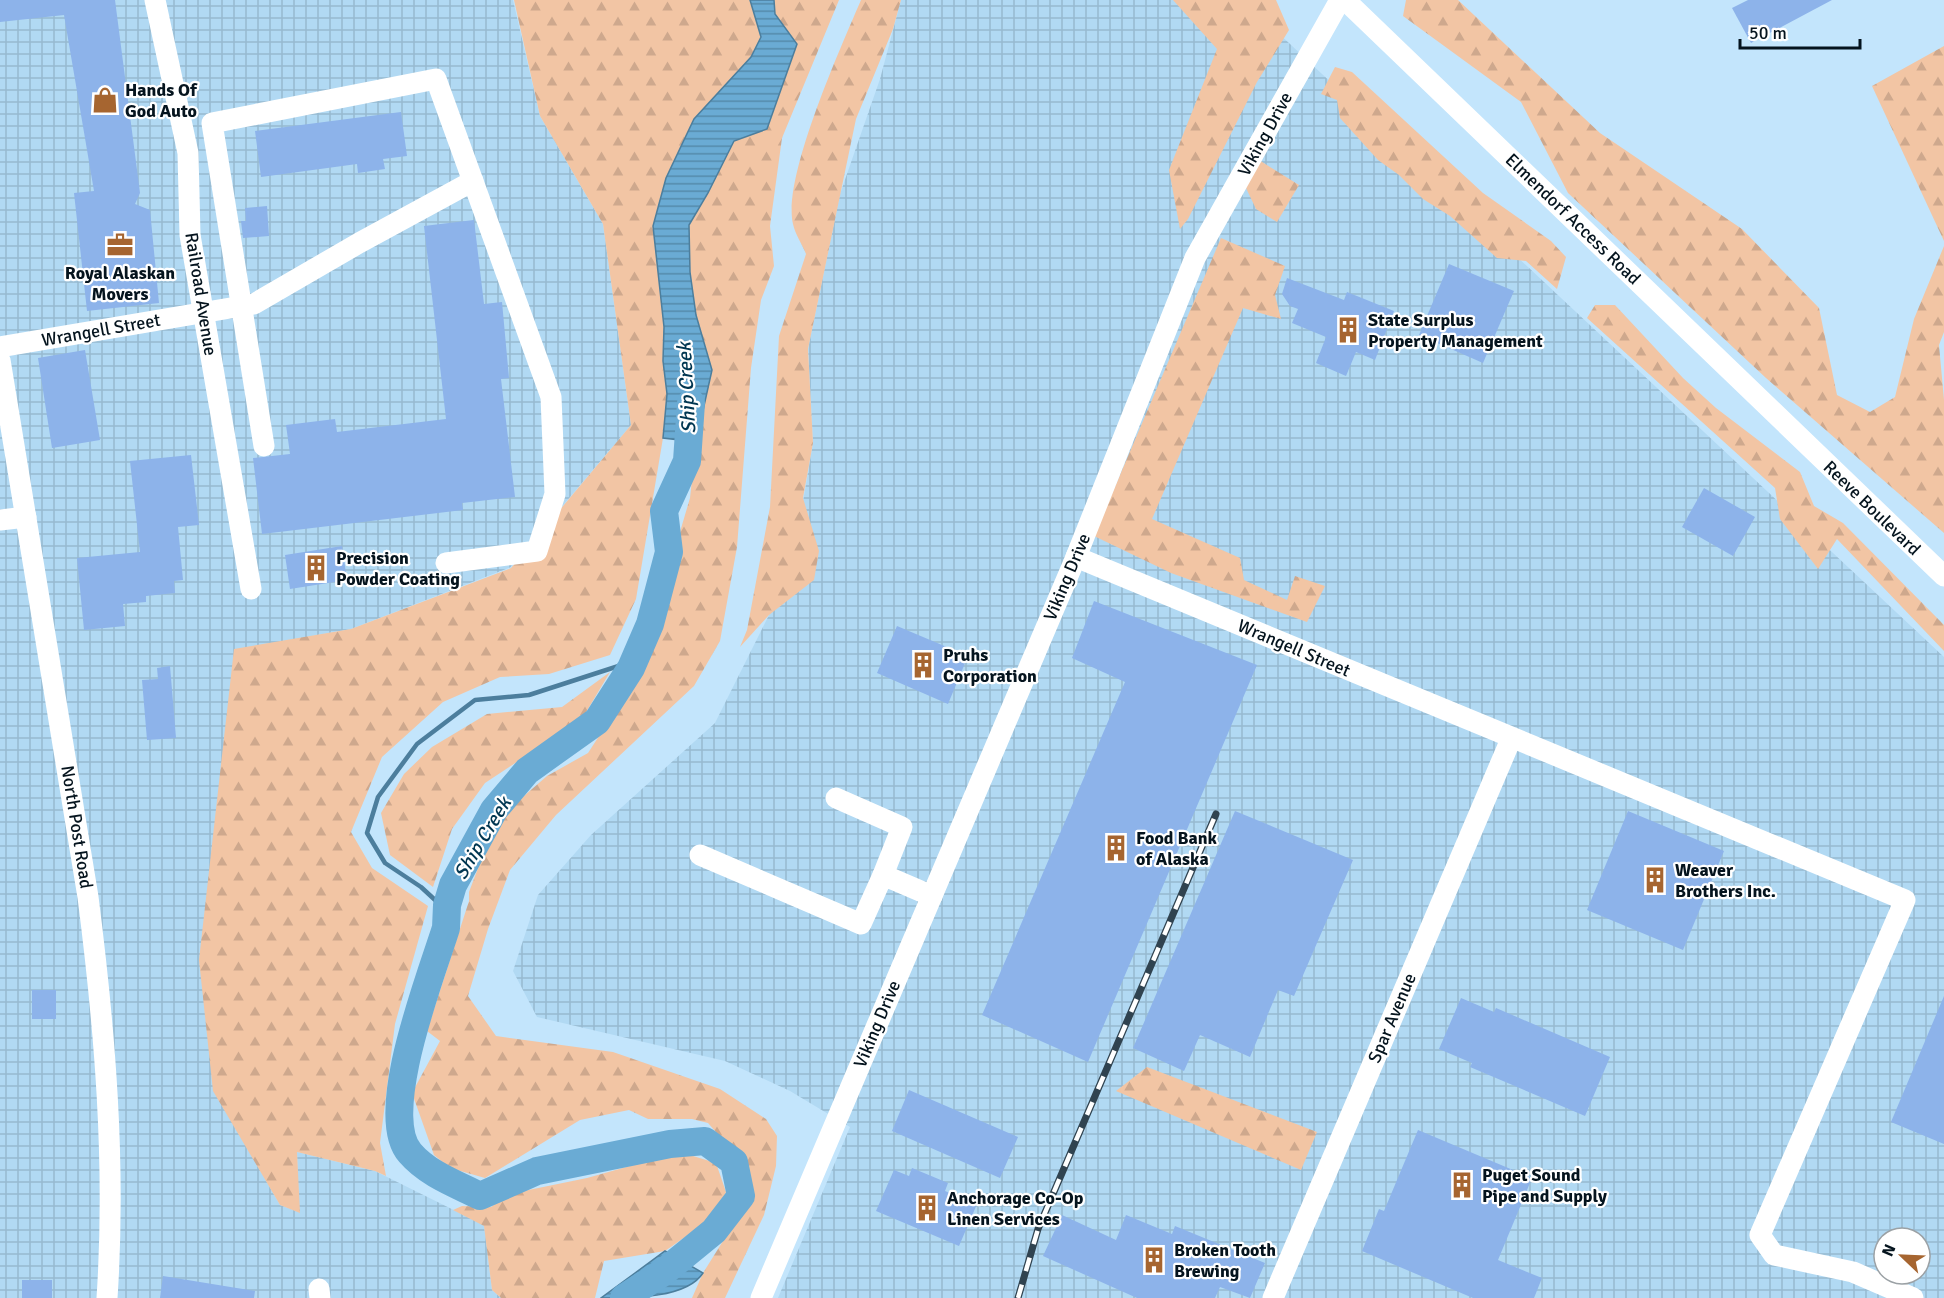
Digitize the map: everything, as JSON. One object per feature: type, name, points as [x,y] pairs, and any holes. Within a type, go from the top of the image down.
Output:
[{"type":"street","name":"Railroad Avenue","points":[[155,0],[188,153],[190,235],[251,589]]},
{"type":"street","name":"Viking Drive","points":[[761,1298],[1076,557],[1195,258],[1340,0]]},
{"type":"street","name":"Elmendorf Access Road","points":[[1345,0],[1748,386],[1800,439]]},
{"type":"street","points":[[264,446],[212,123],[436,79],[551,397],[555,494],[537,551],[446,562]]},
{"type":"street","name":"Wrangell Street","points":[[0,347],[254,304],[358,243],[473,181]]},
{"type":"street","name":"North Post Road","points":[[0,360],[7,449],[26,517],[88,897],[98,976],[105,1053],[109,1144],[106,1298]]},
{"type":"street","name":"Reeve Boulevard","points":[[1800,439],[1944,576]]},
{"type":"street","points":[[0,520],[26,517]]},
{"type":"street","name":"Wrangell Street","points":[[1076,557],[1905,900],[1760,1234],[1774,1255],[1853,1272],[1913,1298]]},
{"type":"street","name":"Spar Avenue","points":[[1273,1298],[1512,739]]},
{"type":"street","points":[[700,855],[861,924],[902,827],[836,798]]},
{"type":"street","points":[[883,875],[932,896]]},
{"type":"shaded area","points":[[0,0],[513,0],[540,116],[603,224],[631,425],[511,567],[351,629],[234,650],[248,1149],[280,1205],[299,1212],[297,1152],[375,1171],[484,1225],[492,1290],[501,1298],[0,1298]]},
{"type":"shaded area","points":[[901,0],[1243,0],[1944,657],[1944,1298],[778,1298],[850,1127],[790,1091],[725,1061],[537,1017],[513,971],[538,895],[591,835],[715,723],[791,571],[813,443],[808,349],[840,194],[880,79]]},
{"type":"green space","points":[[514,0],[750,0],[761,37],[751,57],[694,119],[664,328],[663,361],[667,394],[663,438],[636,599],[610,655],[549,674],[500,677],[443,702],[382,757],[351,832],[372,868],[428,906],[395,1024],[380,1143],[386,1176],[375,1171],[297,1152],[300,1213],[280,1205],[213,1091],[199,960],[234,649],[351,629],[511,568],[631,425],[603,224],[540,116]]},
{"type":"green space","points":[[774,0],[839,0],[782,138],[770,226],[774,266],[761,300],[751,368],[737,547],[720,641],[694,686],[556,815],[510,870],[488,929],[468,996],[496,1036],[613,1052],[720,1089],[766,1119],[777,1136],[776,1166],[764,1215],[725,1298],[692,1298],[703,1273],[743,1209],[747,1183],[740,1160],[708,1123],[692,1119],[648,1119],[629,1110],[580,1120],[485,1178],[450,1168],[434,1155],[412,1093],[440,1041],[427,1031],[469,901],[469,892],[483,855],[509,809],[547,776],[588,753],[631,687],[664,609],[677,542],[690,498],[696,442],[712,370],[696,315],[690,272],[689,225],[734,141],[797,44],[775,14]]},
{"type":"green space","points":[[861,0],[901,0],[893,29],[856,119],[808,349],[813,443],[803,498],[819,551],[814,580],[769,615],[740,647],[747,630],[770,507],[779,336],[806,254],[793,224],[792,203],[796,176],[815,112]]},
{"type":"green space","points":[[1173,0],[1276,0],[1289,30],[1257,82],[1188,219],[1180,229],[1169,170],[1217,49]]},
{"type":"green space","points":[[1406,0],[1458,0],[1600,133],[1742,229],[1819,308],[1837,395],[1870,412],[1895,397],[1914,319],[1944,246],[1944,332],[1939,345],[1944,400],[1944,533],[1766,378],[1568,193],[1521,102],[1403,16]]},
{"type":"green space","points":[[1944,46],[1944,241],[1872,86]]},
{"type":"green space","points":[[1335,67],[1352,72],[1483,193],[1551,241],[1566,257],[1557,289],[1526,261],[1497,258],[1450,216],[1423,199],[1399,175],[1378,160],[1340,118],[1337,100],[1321,94]]},
{"type":"green space","points":[[1259,160],[1299,185],[1277,222],[1256,209],[1246,188]]},
{"type":"green space","points":[[1221,238],[1285,266],[1275,295],[1281,319],[1243,308],[1152,519],[1240,558],[1244,580],[1287,600],[1295,576],[1325,586],[1307,622],[1171,573],[1094,536]]},
{"type":"green space","points":[[1595,305],[1615,305],[1683,378],[1716,408],[1800,472],[1814,506],[1843,523],[1944,625],[1944,651],[1837,539],[1818,569],[1780,519],[1775,488],[1587,318]]},
{"type":"green space","points":[[610,672],[582,719],[485,783],[452,829],[433,887],[390,855],[381,813],[404,774],[432,747],[487,714],[562,707]]},
{"type":"green space","points":[[1147,1067],[1317,1132],[1301,1170],[1116,1091]]},
{"type":"green space","points":[[680,1152],[716,1163],[726,1192],[721,1212],[665,1251],[604,1261],[595,1298],[501,1298],[492,1290],[484,1226],[453,1210],[462,1206],[491,1207],[509,1194],[587,1178]]},
{"type":"water","points":[[750,0],[774,0],[775,14],[797,44],[767,129],[734,141],[689,225],[690,272],[696,315],[712,370],[696,442],[663,438],[667,394],[663,361],[664,327],[653,226],[666,178],[694,119],[751,57],[761,37]]},
{"type":"water","points":[[665,1251],[703,1273],[695,1281],[672,1292],[644,1297],[601,1298]]},
{"type":"building","points":[[0,0],[115,0],[140,193],[135,204],[150,210],[159,303],[87,311],[74,193],[94,191],[64,15],[0,22]]},
{"type":"building","points":[[1748,0],[1832,0],[1751,43],[1732,8]]},
{"type":"building","points":[[401,112],[407,156],[383,159],[385,169],[358,173],[357,164],[261,177],[255,131]]},
{"type":"building","points":[[267,206],[269,236],[243,238],[241,221],[246,221],[245,208]]},
{"type":"building","points":[[474,220],[484,304],[502,302],[509,378],[501,379],[515,497],[462,503],[463,510],[262,534],[253,458],[290,454],[286,425],[335,419],[337,432],[446,419],[424,226]]},
{"type":"building","name":"State Surplus Property Management","points":[[1449,264],[1514,291],[1483,363],[1419,335]]},
{"type":"building","name":"State Surplus Property Management","points":[[1287,278],[1344,300],[1347,292],[1394,311],[1375,360],[1356,352],[1346,376],[1316,363],[1326,337],[1292,323],[1298,309],[1290,306],[1282,294]]},
{"type":"building","points":[[85,350],[100,440],[52,448],[38,358]]},
{"type":"building","points":[[191,455],[199,525],[178,527],[183,580],[174,581],[175,593],[146,596],[146,602],[123,604],[125,626],[84,630],[77,558],[140,552],[130,461]]},
{"type":"building","points":[[1704,488],[1755,517],[1733,556],[1682,527]]},
{"type":"building","name":"Precision Powder Coating","points":[[342,546],[347,580],[290,589],[285,555]]},
{"type":"building","name":"Food Bank of Alaska","points":[[1094,601],[1257,665],[1088,1062],[982,1015],[1125,682],[1072,658]]},
{"type":"building","name":"Pruhs Corporation","points":[[897,626],[968,656],[948,704],[877,673]]},
{"type":"building","points":[[170,666],[176,738],[147,740],[142,680],[158,679],[157,668]]},
{"type":"building","name":"Food Bank of Alaska","points":[[1235,811],[1353,860],[1294,996],[1278,990],[1250,1057],[1200,1035],[1184,1071],[1133,1048]]},
{"type":"building","name":"Weaver Brothers Inc.","points":[[1628,811],[1724,851],[1683,950],[1587,910]]},
{"type":"building","points":[[32,990],[56,990],[56,1019],[32,1019]]},
{"type":"building","points":[[1944,996],[1944,1144],[1891,1122]]},
{"type":"building","points":[[1461,998],[1494,1012],[1496,1008],[1610,1057],[1585,1116],[1470,1067],[1472,1063],[1439,1049]]},
{"type":"building","points":[[909,1090],[1018,1137],[1000,1178],[892,1131]]},
{"type":"building","points":[[1418,1130],[1532,1178],[1498,1260],[1542,1278],[1534,1298],[1473,1298],[1362,1251],[1379,1209],[1384,1211]]},
{"type":"building","name":"Anchorage Co-Op Linen Services","points":[[912,1168],[948,1183],[945,1191],[977,1204],[959,1246],[876,1211],[894,1170],[909,1176]]},
{"type":"building","name":"Broken Tooth Brewing","points":[[1062,1215],[1116,1240],[1126,1215],[1172,1234],[1175,1226],[1265,1263],[1250,1298],[1220,1287],[1215,1298],[1137,1298],[1043,1256]]},
{"type":"building","points":[[163,1276],[255,1291],[254,1298],[160,1298]]},
{"type":"building","points":[[22,1280],[52,1280],[52,1298],[22,1298]]},
{"type":"waterway","name":"Ship Creek","points":[[624,1298],[665,1271],[714,1231],[741,1196],[734,1162],[705,1141],[670,1144],[537,1171],[480,1196],[434,1173],[410,1153],[401,1134],[399,1108],[410,1043],[446,928],[447,905],[453,885],[494,810],[527,771],[597,721],[631,668],[650,624],[669,552],[664,511],[687,461],[691,403]]},
{"type":"waterway","points":[[447,911],[421,887],[385,863],[367,833],[378,797],[417,744],[475,700],[529,695],[634,661]]},
{"type":"railway","points":[[1018,1298],[1038,1229],[1216,814]]},
{"type":"place","name":"Hands Of God Auto","points":[[105,100]]},
{"type":"place","name":"Royal Alaskan Movers","points":[[120,245]]},
{"type":"place","name":"State Surplus Property Management","points":[[1348,330]]},
{"type":"place","name":"Precision Powder Coating","points":[[316,568]]},
{"type":"place","name":"Pruhs Corporation","points":[[923,665]]},
{"type":"place","name":"Food Bank of Alaska","points":[[1116,848]]},
{"type":"place","name":"Weaver Brothers Inc.","points":[[1655,880]]},
{"type":"place","name":"Puget Sound Pipe and Supply","points":[[1462,1185]]},
{"type":"place","name":"Anchorage Co-Op Linen Services","points":[[927,1208]]},
{"type":"place","name":"Broken Tooth Brewing","points":[[1154,1260]]}]
